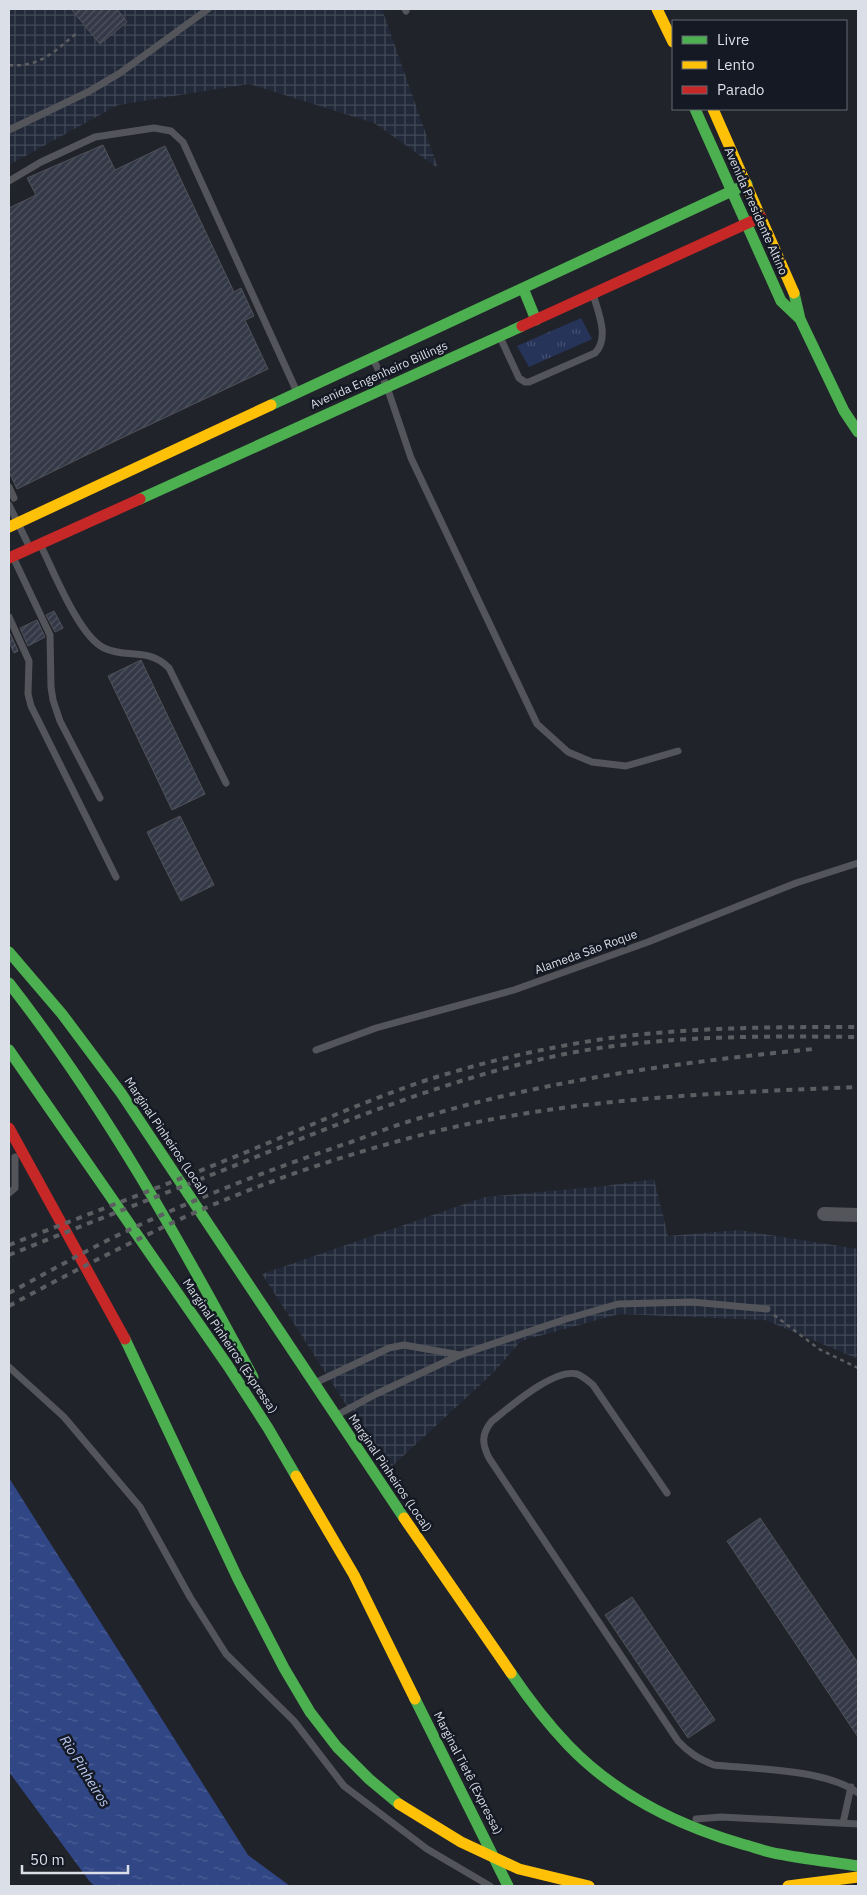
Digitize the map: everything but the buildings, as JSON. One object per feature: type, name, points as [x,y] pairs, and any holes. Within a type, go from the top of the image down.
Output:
[{"type":"main road","points":[[657,9],[672,40]]},
{"type":"main road","name":"Avenida Presidente Altino","points":[[695,110],[781,301],[800,319]]},
{"type":"main road","name":"Avenida Presidente Altino","points":[[713,110],[795,294],[800,319],[844,411],[858,432]]},
{"type":"main road","name":"Avenida Engenheiro Billings","points":[[11,557],[35,546],[116,493],[298,393],[746,184]]},
{"type":"main road","name":"Avenida Engenheiro Billings","points":[[13,525],[116,493],[387,387],[761,217]]},
{"type":"main road","points":[[522,288],[536,320]]},
{"type":"main road","name":"Marginal Pinheiros (Local)","points":[[9,952],[62,1014],[121,1093],[388,1494],[532,1703],[568,1745],[601,1775],[641,1802],[678,1822],[714,1836],[778,1854],[858,1866]]},
{"type":"main road","points":[[9,983],[103,1114],[233,1340],[259,1390],[268,1428]]},
{"type":"main road","name":"Marginal Pinheiros (Expressa)","points":[[9,1050],[93,1168],[268,1428],[354,1575],[402,1672]]},
{"type":"main road","points":[[9,1128],[129,1346],[238,1579],[284,1668],[310,1712],[337,1747],[369,1779],[403,1807],[461,1842],[519,1869],[589,1886]]},
{"type":"main road","name":"Marginal Tietê (Expressa)","points":[[402,1672],[508,1886]]},
{"type":"main road","points":[[788,1886],[858,1877]]},
{"type":"street","points":[[824,1214],[858,1215]]},
{"type":"lane","points":[[9,130],[88,92],[120,73],[208,9]]},
{"type":"lane","points":[[9,181],[41,162],[95,137],[154,128],[171,131],[183,142],[298,393]]},
{"type":"lane","points":[[500,337],[519,378],[525,382],[595,354],[600,349],[603,335],[593,294]]},
{"type":"lane","points":[[372,358],[387,387],[412,458],[537,724],[568,752],[592,762],[626,766],[678,751]]},
{"type":"lane","points":[[9,487],[14,498]]},
{"type":"lane","points":[[9,505],[13,525],[35,546],[87,634],[95,642],[113,651],[148,654],[163,662],[169,668],[226,783]]},
{"type":"lane","points":[[11,557],[50,635],[51,687],[60,721],[100,798]]},
{"type":"lane","points":[[9,617],[28,661],[28,694],[31,706],[116,877]]},
{"type":"lane","name":"Alameda São Roque","points":[[316,1050],[376,1028],[514,990],[648,942],[796,883],[858,863]]},
{"type":"lane","points":[[9,1150],[14,1156],[15,1188],[9,1193]]},
{"type":"lane","points":[[335,1416],[376,1394],[460,1355],[566,1319],[618,1304],[692,1302],[767,1309]]},
{"type":"lane","points":[[314,1384],[389,1348],[404,1346],[460,1355]]},
{"type":"lane","points":[[9,1367],[64,1417],[140,1507],[190,1597],[226,1654],[294,1721],[344,1786],[427,1849],[490,1886]]},
{"type":"lane","points":[[667,1493],[593,1385],[578,1374],[570,1373],[558,1376],[539,1386],[492,1421],[486,1428],[483,1440],[489,1458],[673,1733],[687,1751],[701,1760],[714,1765],[817,1776],[851,1787],[858,1793]]},
{"type":"lane","points":[[843,1823],[851,1787]]},
{"type":"lane","points":[[678,1822],[721,1817],[858,1824]]},
{"type":"path","points":[[9,65],[22,65],[40,61],[78,32]]},
{"type":"path","points":[[767,1309],[820,1349],[858,1368]]},
{"type":"shaded area","points":[[9,9],[382,9],[438,168],[374,123],[249,84],[118,105],[9,165]]},
{"type":"shaded area","points":[[654,1179],[668,1236],[739,1230],[858,1249],[858,1359],[765,1320],[619,1314],[521,1341],[493,1373],[388,1470],[262,1274],[485,1197],[605,1186]]},
{"type":"green space","points":[[581,318],[592,339],[529,367],[517,346]]},
{"type":"water","name":"Rio Pinheiros","points":[[9,1478],[248,1855],[290,1886],[95,1886],[90,1882],[9,1772]]},
{"type":"railway","points":[[9,1245],[197,1172],[376,1099],[427,1080],[489,1062],[590,1041],[666,1032],[781,1027],[858,1027]]},
{"type":"railway","points":[[9,1255],[401,1101],[441,1087],[523,1064],[601,1048],[674,1040],[748,1037],[858,1037]]},
{"type":"railway","points":[[9,1293],[106,1241],[196,1200],[289,1164],[417,1119],[474,1103],[570,1082],[667,1066],[813,1049]]},
{"type":"railway","points":[[9,1306],[134,1241],[207,1207],[300,1171],[429,1133],[535,1112],[642,1099],[858,1087]]},
{"type":"traffic: fast","points":[[695,110],[781,301],[800,319]]},
{"type":"traffic: fast","points":[[271,405],[747,184]]},
{"type":"traffic: fast","points":[[523,288],[536,320]]},
{"type":"traffic: fast","points":[[794,293],[800,319],[844,411],[858,432]]},
{"type":"traffic: fast","points":[[140,499],[522,326]]},
{"type":"traffic: fast","points":[[9,952],[62,1014],[121,1093],[404,1518]]},
{"type":"traffic: fast","points":[[9,983],[44,1029],[109,1125],[169,1225],[253,1377]]},
{"type":"traffic: fast","points":[[9,1050],[228,1366],[296,1476]]},
{"type":"traffic: fast","points":[[125,1339],[238,1579],[284,1668],[310,1712],[337,1747],[369,1779],[399,1804]]},
{"type":"traffic: fast","points":[[511,1673],[538,1710],[586,1763],[648,1806],[694,1827],[765,1851],[858,1866]]},
{"type":"traffic: fast","points":[[415,1699],[508,1886]]},
{"type":"traffic: slow","points":[[657,9],[672,40]]},
{"type":"traffic: slow","points":[[713,110],[794,293]]},
{"type":"traffic: slow","points":[[9,527],[271,405]]},
{"type":"traffic: slow","points":[[296,1476],[354,1575],[415,1699]]},
{"type":"traffic: slow","points":[[404,1518],[511,1673]]},
{"type":"traffic: slow","points":[[399,1804],[461,1842],[519,1869],[589,1886]]},
{"type":"traffic: slow","points":[[788,1886],[858,1877]]},
{"type":"traffic: jam","points":[[522,326],[761,217]]},
{"type":"traffic: jam","points":[[9,558],[140,499]]},
{"type":"traffic: jam","points":[[9,1128],[125,1339]]}]
